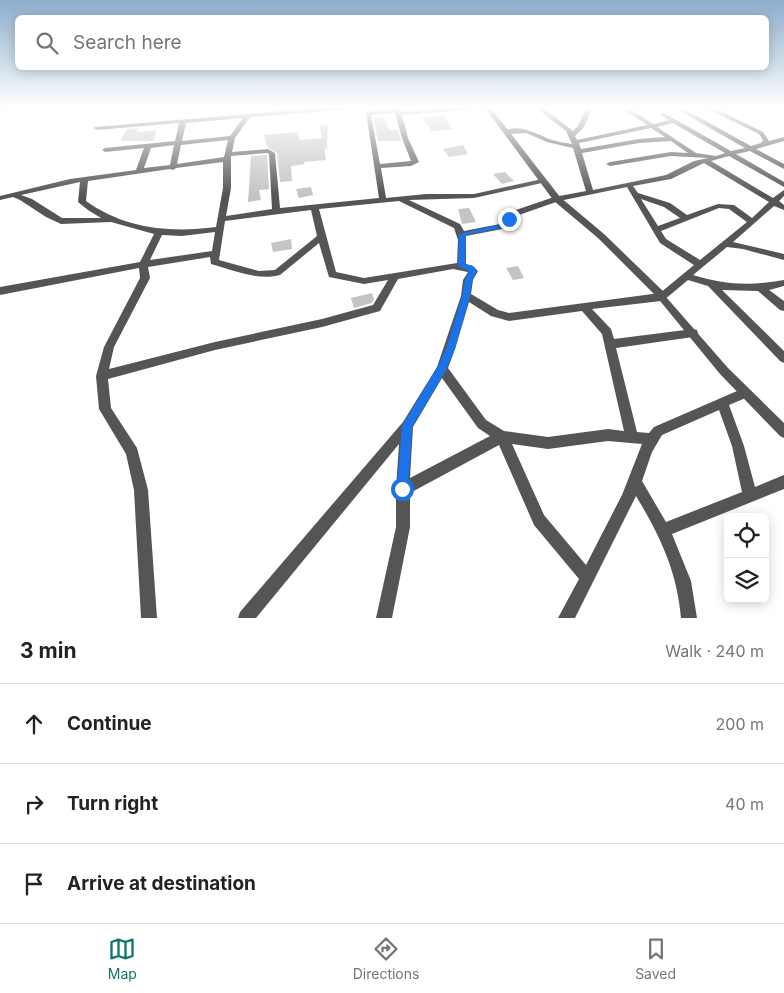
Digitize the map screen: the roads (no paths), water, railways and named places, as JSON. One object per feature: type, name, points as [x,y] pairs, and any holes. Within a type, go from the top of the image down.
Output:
[{"type":"street","points":[[173,168],[179,137]]},
{"type":"street","points":[[372,137],[383,200]]},
{"type":"street","points":[[377,166],[415,162],[405,137]]},
{"type":"street","points":[[510,137],[542,181],[558,199],[601,236],[662,296],[744,393],[784,432]]},
{"type":"street","points":[[540,137],[549,141],[576,144],[672,139]]},
{"type":"street","points":[[572,137],[576,144],[590,192]]},
{"type":"street","points":[[576,144],[578,137]]},
{"type":"street","points":[[576,144],[606,137]]},
{"type":"street","points":[[669,137],[695,154]]},
{"type":"street","points":[[702,137],[784,185]]},
{"type":"street","points":[[730,137],[784,167]]},
{"type":"street","points":[[764,144],[765,137]]},
{"type":"street","points":[[105,150],[232,138],[228,157],[227,188],[215,253],[215,263],[259,274],[277,273],[321,238]]},
{"type":"street","points":[[462,234],[509,225],[509,219],[513,214],[558,199],[668,177],[720,156],[784,139]]},
{"type":"street","points":[[772,142],[784,148]]},
{"type":"street","points":[[139,172],[148,146]]},
{"type":"street","points":[[0,198],[84,179],[173,168],[268,151],[272,153],[276,211]]},
{"type":"street","points":[[610,164],[671,154],[720,156]]},
{"type":"street","points":[[705,161],[784,208]]},
{"type":"street","points":[[84,179],[82,202],[113,220],[159,232],[176,233],[220,229]]},
{"type":"street","points":[[221,219],[276,211],[401,198],[474,196],[542,181]]},
{"type":"street","points":[[629,185],[637,195],[655,230],[663,241],[701,265]]},
{"type":"street","points":[[466,296],[495,313],[509,317],[662,296],[752,222],[784,192]]},
{"type":"street","points":[[12,195],[32,201],[54,219],[61,221],[113,220]]},
{"type":"street","points":[[637,195],[667,204],[686,218]]},
{"type":"street","points":[[401,198],[457,226],[462,234],[461,266]]},
{"type":"street","points":[[655,230],[718,206],[726,206],[752,222]]},
{"type":"street","points":[[246,618],[407,426],[442,369],[466,296],[468,280],[473,271],[470,268],[461,266],[358,281],[332,275],[314,207]]},
{"type":"street","points":[[149,618],[141,490],[132,452],[105,409],[102,376],[110,347],[145,278],[143,265],[159,232]]},
{"type":"street","points":[[724,244],[743,246],[784,257]]},
{"type":"street","points":[[0,292],[215,253]]},
{"type":"street","points":[[102,376],[216,346],[322,323],[376,308],[395,276]]},
{"type":"street","points":[[688,276],[711,284],[748,290],[784,283]]},
{"type":"street","points":[[711,284],[784,358]]},
{"type":"street","points":[[762,288],[784,307]]},
{"type":"street","points":[[584,306],[607,332],[632,436]]},
{"type":"street","points":[[611,344],[693,333]]},
{"type":"street","points":[[442,369],[482,424],[502,437],[548,443],[608,435],[651,439]]},
{"type":"street","points":[[566,618],[635,482],[644,451],[651,439],[658,431],[744,393]]},
{"type":"street","points":[[722,403],[738,446],[750,495]]},
{"type":"street","points":[[384,618],[403,527],[402,489],[407,426]]},
{"type":"street","points":[[402,489],[502,437]]},
{"type":"street","points":[[502,437],[538,520],[587,577]]},
{"type":"street","points":[[635,482],[665,530],[682,573],[688,600],[689,618]]},
{"type":"street","points":[[665,530],[784,482]]}]
